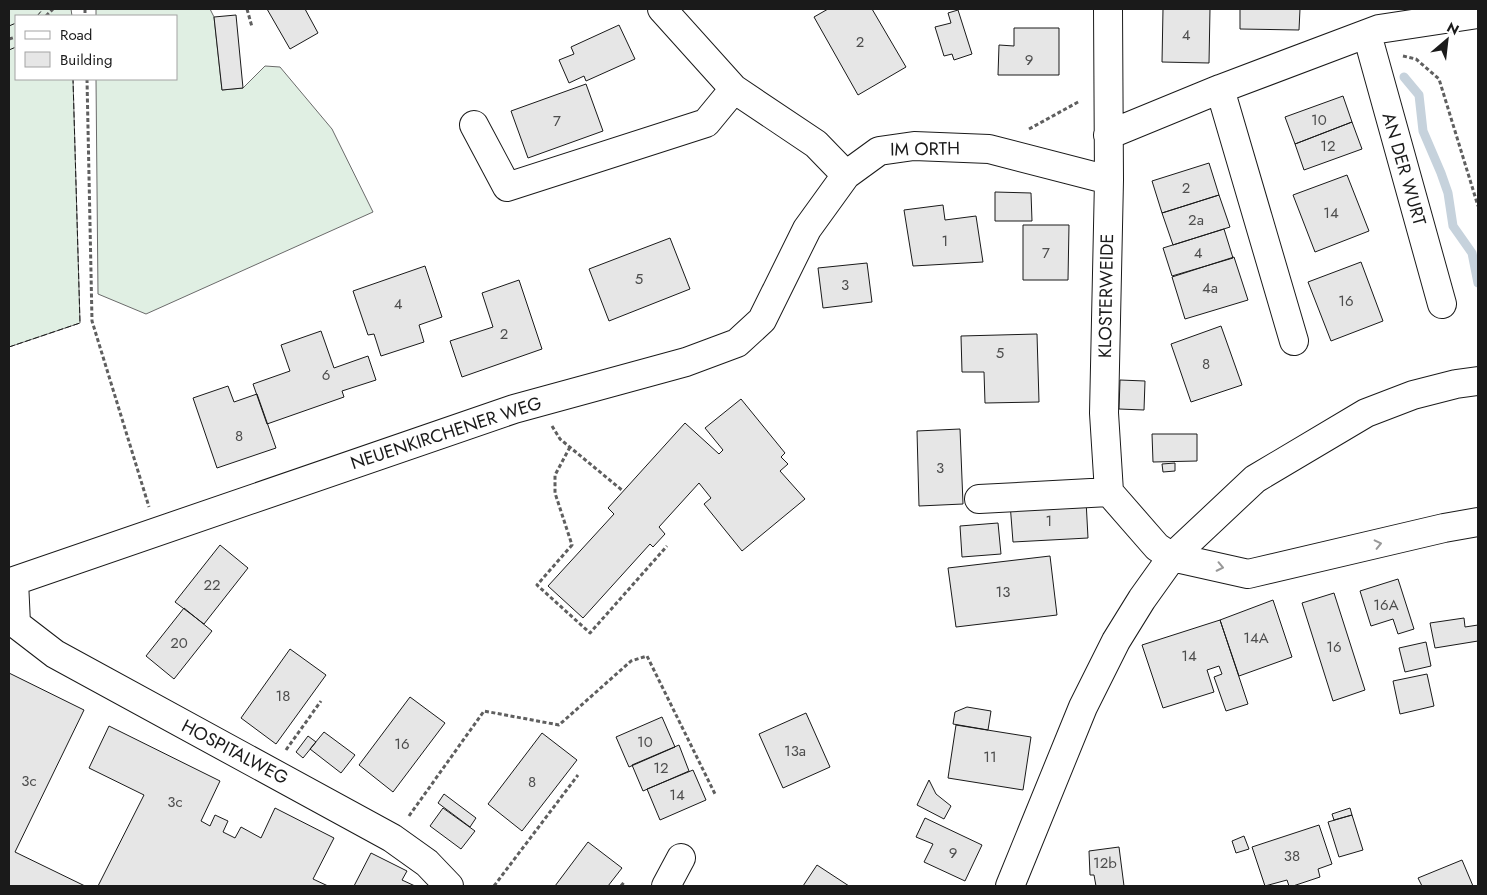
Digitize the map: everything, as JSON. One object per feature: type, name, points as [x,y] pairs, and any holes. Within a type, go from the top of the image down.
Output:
[{"type":"street","points":[[662,9],[734,89],[816,144],[846,175]]},
{"type":"street","name":"KLOSTERWEIDE","points":[[1108,9],[1109,180],[1104,413],[1109,492]]},
{"type":"street","points":[[1108,135],[1220,89],[1373,32],[1478,14]]},
{"type":"street","name":"AN DER WURT","points":[[1373,32],[1442,304]]},
{"type":"street","points":[[474,125],[507,187],[706,123],[734,89]]},
{"type":"street","points":[[1220,89],[1294,341]]},
{"type":"street","name":"IM ORTH","points":[[846,175],[879,151],[914,146],[989,149],[1109,180]]},
{"type":"street","name":"NEUENKIRCHENER WEG","points":[[12,623],[14,581],[514,409],[686,362],[737,342],[762,320],[807,229],[846,175]]},
{"type":"street","points":[[1010,886],[1083,707],[1116,641],[1142,599],[1172,557],[1255,479],[1366,413],[1413,395],[1456,384],[1478,381]]},
{"type":"street","points":[[979,499],[1109,492],[1157,547],[1172,557],[1248,574],[1444,528],[1478,522]]},
{"type":"street","name":"HOSPITALWEG","points":[[12,623],[55,654],[392,838],[427,862],[449,886]]},
{"type":"street","points":[[666,886],[681,858]]},
{"type":"path","points":[[247,9],[252,27]]},
{"type":"path","points":[[1373,32],[1389,53],[1416,59],[1438,79],[1478,206]]},
{"type":"path","points":[[86,80],[92,321],[156,531]]},
{"type":"path","points":[[1026,130],[1033,128],[1108,85]]},
{"type":"path","points":[[538,402],[560,439],[623,491]]},
{"type":"path","points":[[570,447],[555,475],[555,493],[572,544],[537,585],[590,633],[667,546]]},
{"type":"path","points":[[392,838],[484,712],[559,725],[631,661],[647,656],[715,794]]},
{"type":"path","points":[[270,772],[320,701]]},
{"type":"path","points":[[494,886],[578,775]]},
{"type":"path","points":[[621,886],[625,882]]},
{"type":"green space","points":[[9,9],[71,9],[72,15],[15,15],[15,80],[73,80],[80,323],[9,347]]},
{"type":"green space","points":[[96,9],[210,9],[214,17],[222,90],[243,88],[265,66],[280,67],[332,129],[373,212],[146,314],[98,294],[96,80],[178,80],[178,15],[96,15]]},
{"type":"building","points":[[267,9],[305,9],[318,33],[290,49]]},
{"type":"building","points":[[828,9],[872,9],[906,67],[858,95],[814,17]]},
{"type":"building","points":[[1163,9],[1210,9],[1209,63],[1162,62]]},
{"type":"building","points":[[1240,9],[1300,9],[1299,30],[1240,29]]},
{"type":"building","points":[[958,10],[972,54],[954,60],[952,54],[944,56],[935,27],[951,23],[948,13]]},
{"type":"building","points":[[236,15],[243,88],[222,90],[214,17]]},
{"type":"building","points":[[619,25],[635,59],[586,81],[584,76],[569,83],[559,60],[574,54],[571,47]]},
{"type":"building","points":[[1014,28],[1059,28],[1059,75],[998,75],[999,45],[1014,46]]},
{"type":"building","points":[[586,84],[603,131],[528,158],[511,111]]},
{"type":"building","points":[[1343,96],[1352,122],[1295,144],[1285,117]]},
{"type":"building","points":[[1352,122],[1362,149],[1304,170],[1295,144]]},
{"type":"building","points":[[1209,163],[1219,195],[1162,213],[1152,181]]},
{"type":"building","points":[[1347,175],[1369,231],[1315,252],[1293,195]]},
{"type":"building","points":[[995,192],[1031,193],[1032,221],[995,221]]},
{"type":"building","points":[[1219,195],[1230,227],[1173,245],[1162,213]]},
{"type":"building","points":[[943,205],[945,220],[976,216],[983,262],[913,266],[904,210]]},
{"type":"building","points":[[1023,225],[1069,225],[1068,280],[1023,280]]},
{"type":"building","points":[[1224,229],[1233,258],[1172,276],[1163,248]]},
{"type":"building","points":[[670,238],[690,289],[609,321],[589,269]]},
{"type":"building","points":[[1234,257],[1248,300],[1185,319],[1172,277]]},
{"type":"building","points":[[1361,262],[1383,321],[1331,341],[1308,282]]},
{"type":"building","points":[[867,263],[872,302],[823,308],[818,268]]},
{"type":"building","points":[[425,266],[442,317],[419,325],[424,342],[381,356],[374,334],[368,335],[353,291]]},
{"type":"building","points":[[519,280],[542,349],[462,377],[450,341],[493,327],[482,293]]},
{"type":"building","points":[[1221,326],[1242,385],[1191,402],[1171,344]]},
{"type":"building","points":[[321,331],[334,368],[368,356],[376,380],[342,391],[344,397],[267,424],[253,384],[290,371],[281,345]]},
{"type":"building","points":[[1037,334],[1039,402],[985,403],[984,372],[962,372],[961,336]]},
{"type":"building","points":[[1120,380],[1145,381],[1144,410],[1119,409]]},
{"type":"building","points":[[228,386],[234,402],[257,394],[276,448],[217,468],[193,398]]},
{"type":"building","points":[[741,399],[785,453],[781,457],[788,464],[780,471],[805,499],[742,551],[704,504],[711,498],[699,483],[659,527],[665,534],[653,547],[650,544],[583,618],[548,586],[614,514],[608,508],[685,423],[719,454],[723,450],[705,428]]},
{"type":"building","points":[[960,429],[963,504],[919,506],[917,431]]},
{"type":"building","points":[[1152,434],[1197,434],[1197,461],[1153,462]]},
{"type":"building","points":[[1175,463],[1175,471],[1163,472],[1162,464]]},
{"type":"building","points":[[1086,500],[1088,538],[1013,542],[1010,503]]},
{"type":"building","points":[[998,523],[1001,554],[962,557],[960,526]]},
{"type":"building","points":[[220,545],[248,568],[204,624],[175,602]]},
{"type":"building","points":[[1050,556],[1057,615],[956,627],[948,568]]},
{"type":"building","points":[[1398,579],[1414,629],[1398,634],[1393,619],[1371,626],[1360,591]]},
{"type":"building","points":[[1334,593],[1365,690],[1333,701],[1302,603]]},
{"type":"building","points":[[1273,600],[1292,657],[1239,676],[1220,620]]},
{"type":"building","points":[[184,608],[212,631],[174,679],[146,656]]},
{"type":"building","points":[[1464,618],[1465,627],[1478,625],[1478,641],[1435,648],[1430,623]]},
{"type":"building","points":[[1220,620],[1248,704],[1226,711],[1214,677],[1222,674],[1219,666],[1207,670],[1214,692],[1163,708],[1142,645]]},
{"type":"building","points":[[1426,642],[1431,666],[1405,672],[1399,648]]},
{"type":"building","points":[[290,649],[326,675],[276,744],[241,718]]},
{"type":"building","points":[[9,673],[84,710],[15,852],[85,886],[9,886]]},
{"type":"building","points":[[1427,674],[1434,706],[1400,714],[1393,681]]},
{"type":"building","points":[[410,697],[445,723],[393,792],[359,765]]},
{"type":"building","points":[[967,707],[991,711],[988,730],[953,724],[955,712]]},
{"type":"building","points":[[806,713],[830,767],[783,788],[759,734]]},
{"type":"building","points":[[662,717],[675,747],[629,767],[616,737]]},
{"type":"building","points":[[956,725],[1031,737],[1023,790],[948,778]]},
{"type":"building","points":[[109,726],[220,781],[201,821],[210,826],[215,815],[228,821],[223,832],[235,838],[241,827],[261,838],[275,808],[334,838],[313,879],[328,886],[98,886],[144,795],[89,768]]},
{"type":"building","points":[[324,732],[355,755],[341,773],[310,749]]},
{"type":"building","points":[[542,733],[577,760],[522,831],[488,804]]},
{"type":"building","points":[[308,736],[316,742],[303,758],[296,752]]},
{"type":"building","points":[[679,745],[689,771],[643,791],[632,765]]},
{"type":"building","points":[[693,770],[706,800],[660,820],[647,789]]},
{"type":"building","points":[[929,780],[936,794],[951,806],[944,819],[917,805]]},
{"type":"building","points":[[444,794],[476,818],[470,827],[438,803]]},
{"type":"building","points":[[443,808],[475,831],[461,849],[430,826]]},
{"type":"building","points":[[1350,808],[1352,815],[1334,820],[1332,814]]},
{"type":"building","points":[[1352,815],[1363,850],[1339,857],[1328,822]]},
{"type":"building","points":[[925,818],[982,845],[965,881],[924,862],[933,844],[916,837]]},
{"type":"building","points":[[1319,825],[1332,864],[1318,869],[1320,877],[1293,886],[1289,886],[1287,880],[1265,886],[1252,847]]},
{"type":"building","points":[[1244,836],[1249,849],[1236,853],[1232,841]]},
{"type":"building","points":[[588,842],[622,868],[608,886],[555,886]]},
{"type":"building","points":[[1119,847],[1124,886],[1096,886],[1094,875],[1090,875],[1089,851]]},
{"type":"building","points":[[371,853],[407,871],[402,880],[415,886],[354,886]]},
{"type":"building","points":[[1462,860],[1473,886],[1422,886],[1418,878]]},
{"type":"building","points":[[817,865],[849,886],[803,886]]},
{"type":"waterway","points":[[1404,77],[1419,95],[1423,131],[1448,193],[1453,226],[1472,253],[1478,283]]},
{"type":"fence","points":[[38,15],[43,9]]},
{"type":"fence","points":[[9,26],[15,23]]},
{"type":"fence","points":[[9,50],[15,47]]},
{"type":"fence","points":[[9,347],[80,323],[73,80]]}]
